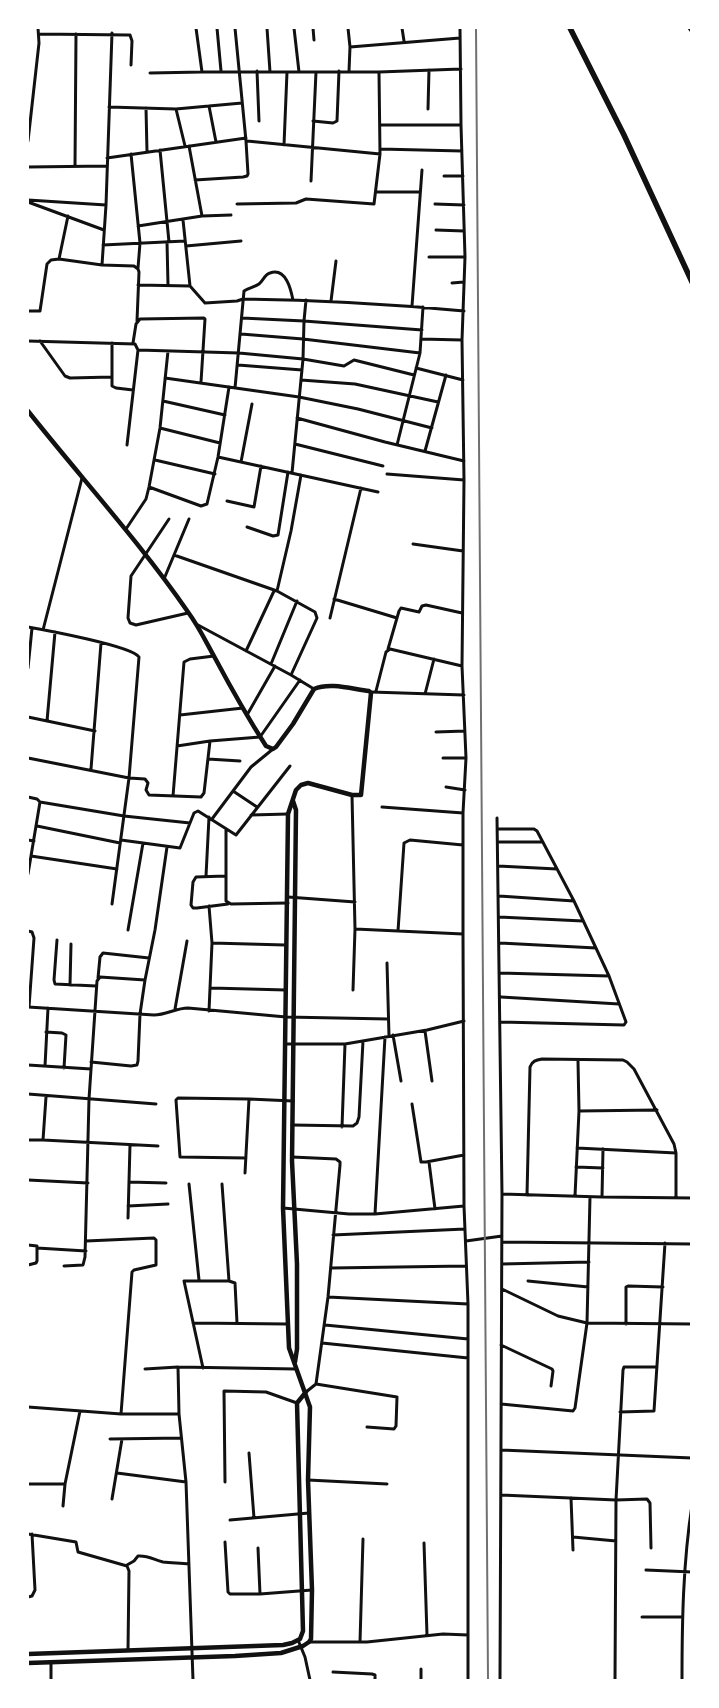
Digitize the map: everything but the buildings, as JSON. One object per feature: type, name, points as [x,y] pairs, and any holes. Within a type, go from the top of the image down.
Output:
[{"type":"main road","points":[[570,28],[624,135],[692,282]]},
{"type":"street","points":[[28,141],[38,50],[38,28]]},
{"type":"street","points":[[196,28],[202,72]]},
{"type":"street","points":[[218,28],[221,72]]},
{"type":"street","points":[[195,180],[247,176],[246,139],[235,28]]},
{"type":"street","points":[[267,28],[270,72]]},
{"type":"street","points":[[294,28],[299,72]]},
{"type":"street","points":[[313,28],[314,40]]},
{"type":"street","points":[[348,28],[350,47],[349,71]]},
{"type":"street","points":[[402,28],[404,41]]},
{"type":"street","points":[[460,28],[461,126],[466,257],[462,340],[464,461],[462,666],[466,758],[463,813],[463,934],[464,1206],[468,1304],[468,1680]]},
{"type":"street","points":[[689,28],[692,32]]},
{"type":"street","points":[[39,34],[112,34],[130,36],[132,40],[131,65]]},
{"type":"street","points":[[75,166],[76,34]]},
{"type":"street","points":[[102,265],[112,34]]},
{"type":"street","points":[[350,47],[404,41],[460,38]]},
{"type":"street","points":[[150,72],[379,72],[461,69]]},
{"type":"street","points":[[428,109],[429,70]]},
{"type":"street","points":[[314,121],[333,123],[337,121],[339,71]]},
{"type":"street","points":[[257,72],[259,121]]},
{"type":"street","points":[[284,144],[287,72]]},
{"type":"street","points":[[311,181],[316,72]]},
{"type":"street","points":[[237,204],[296,203],[306,199],[372,204],[376,192],[380,154],[379,72]]},
{"type":"street","points":[[109,108],[176,108],[242,103]]},
{"type":"street","points":[[209,106],[216,142]]},
{"type":"street","points":[[146,108],[147,152]]},
{"type":"street","points":[[176,108],[187,146],[202,216]]},
{"type":"street","points":[[380,125],[461,126]]},
{"type":"street","points":[[107,158],[246,139],[312,148],[380,154]]},
{"type":"street","points":[[380,149],[462,151]]},
{"type":"street","points":[[160,150],[168,222],[168,285]]},
{"type":"street","points":[[131,154],[140,243],[137,321],[133,343]]},
{"type":"street","points":[[28,167],[106,166]]},
{"type":"street","points":[[412,306],[422,170]]},
{"type":"street","points":[[444,176],[463,176]]},
{"type":"street","points":[[376,192],[420,192]]},
{"type":"street","points":[[28,201],[106,205]]},
{"type":"street","points":[[28,201],[104,230]]},
{"type":"street","points":[[435,204],[464,205]]},
{"type":"street","points":[[138,226],[202,216],[232,215]]},
{"type":"street","points":[[59,259],[68,216]]},
{"type":"street","points":[[183,219],[190,286],[205,303],[237,302],[243,299],[306,300],[464,311]]},
{"type":"street","points":[[436,230],[464,231]]},
{"type":"street","points":[[103,245],[185,240]]},
{"type":"street","points":[[186,246],[241,242]]},
{"type":"street","points":[[429,257],[466,257]]},
{"type":"street","points":[[28,311],[40,311],[47,264],[51,260],[59,259],[102,265],[134,266],[138,268]]},
{"type":"street","points":[[332,301],[336,261]]},
{"type":"street","points":[[235,388],[244,291],[260,284],[268,274],[274,272],[282,275],[289,282],[293,300]]},
{"type":"street","points":[[452,282],[464,282]]},
{"type":"street","points":[[138,285],[190,286]]},
{"type":"street","points":[[247,527],[273,536],[278,534],[295,444],[304,359],[303,339],[306,300]]},
{"type":"street","points":[[397,445],[420,353],[424,308]]},
{"type":"street","points":[[137,321],[140,319],[204,318],[204,352],[201,382]]},
{"type":"street","points":[[242,318],[422,330]]},
{"type":"street","points":[[241,334],[303,339],[420,353]]},
{"type":"street","points":[[421,339],[462,340]]},
{"type":"street","points":[[28,341],[135,344],[138,350],[127,446]]},
{"type":"street","points":[[40,341],[64,376],[70,378],[112,377]]},
{"type":"street","points":[[112,342],[112,377],[114,388],[133,390]]},
{"type":"street","points":[[138,350],[239,352],[304,359],[344,366],[354,360],[414,375]]},
{"type":"street","points":[[126,529],[146,499],[149,487],[160,428],[168,351]]},
{"type":"street","points":[[238,365],[302,370]]},
{"type":"street","points":[[416,368],[463,380]]},
{"type":"street","points":[[425,452],[446,375]]},
{"type":"street","points":[[165,378],[300,397],[358,409],[432,428]]},
{"type":"street","points":[[301,380],[355,384],[438,402]]},
{"type":"street","points":[[149,487],[203,506],[207,504],[215,474],[229,388]]},
{"type":"street","points":[[163,401],[225,415]]},
{"type":"street","points":[[240,462],[252,404]]},
{"type":"street","points":[[28,411],[146,553],[189,612],[260,737],[266,746],[273,749]]},
{"type":"street","points":[[297,418],[464,461]]},
{"type":"street","points":[[160,428],[220,443]]},
{"type":"street","points":[[295,444],[383,466]]},
{"type":"street","points":[[218,457],[378,492]]},
{"type":"street","points":[[155,460],[215,474]]},
{"type":"street","points":[[227,501],[254,507],[261,466]]},
{"type":"street","points":[[387,474],[464,480]]},
{"type":"street","points":[[246,651],[275,591],[291,531],[301,475]]},
{"type":"street","points":[[42,630],[82,478]]},
{"type":"street","points":[[330,618],[361,488]]},
{"type":"street","points":[[164,579],[188,518]]},
{"type":"street","points":[[169,520],[131,576],[129,622],[136,624],[189,612]]},
{"type":"street","points":[[413,544],[463,551]]},
{"type":"street","points":[[174,555],[275,591],[315,612],[317,618],[291,675]]},
{"type":"street","points":[[334,599],[396,618]]},
{"type":"street","points":[[247,715],[273,665],[297,601]]},
{"type":"street","points":[[309,1642],[311,1635],[312,1590],[308,1513],[310,1406],[289,1348],[283,1208],[286,1017],[285,945],[288,900],[289,807],[293,802],[298,787],[308,783],[352,795],[359,796],[362,793],[373,692],[388,650],[398,611],[401,608],[419,612],[422,606],[426,605],[462,613]]},
{"type":"street","points":[[197,625],[314,689],[330,686],[373,692],[464,695]]},
{"type":"street","points":[[28,628],[56,632],[101,643],[135,653],[139,658],[129,778],[112,904]]},
{"type":"street","points":[[28,668],[32,628]]},
{"type":"street","points":[[47,721],[56,632]]},
{"type":"street","points":[[90,770],[95,731],[101,643]]},
{"type":"street","points":[[388,650],[394,649],[462,666]]},
{"type":"street","points":[[173,796],[184,662],[190,659],[214,656]]},
{"type":"street","points":[[425,694],[434,659]]},
{"type":"street","points":[[260,737],[300,680]]},
{"type":"street","points":[[206,876],[211,818],[251,767],[273,749],[293,724],[314,689]]},
{"type":"street","points":[[180,715],[243,708]]},
{"type":"street","points":[[28,717],[95,731]]},
{"type":"street","points":[[436,732],[465,732]]},
{"type":"street","points":[[177,746],[260,737]]},
{"type":"street","points":[[28,758],[146,780],[148,783],[146,790],[149,795],[198,797],[203,796],[210,741]]},
{"type":"street","points":[[443,758],[466,758]]},
{"type":"street","points":[[208,759],[240,761]]},
{"type":"street","points":[[36,826],[177,849],[181,847],[194,814],[198,811],[233,834],[238,834],[290,766]]},
{"type":"street","points":[[446,787],[465,790]]},
{"type":"street","points":[[233,791],[257,807]]},
{"type":"street","points":[[352,795],[355,902],[353,990]]},
{"type":"street","points":[[28,797],[37,799],[40,802],[124,816],[190,823]]},
{"type":"street","points":[[28,874],[40,802]]},
{"type":"street","points":[[293,802],[296,810],[292,1125],[293,1209],[297,1290],[297,1349],[295,1366]]},
{"type":"street","points":[[382,807],[463,813]]},
{"type":"street","points":[[251,815],[288,814]]},
{"type":"street","points":[[497,818],[501,998],[502,1194],[500,1680]]},
{"type":"street","points":[[226,828],[226,901],[231,904]]},
{"type":"street","points":[[498,830],[537,831],[574,901],[626,1020],[625,1025],[501,1022]]},
{"type":"street","points":[[28,840],[34,841]]},
{"type":"street","points":[[398,931],[404,843],[410,840],[463,846]]},
{"type":"street","points":[[498,842],[543,842]]},
{"type":"street","points":[[128,930],[143,843]]},
{"type":"street","points":[[91,1062],[137,1065],[140,1014],[167,847]]},
{"type":"street","points":[[31,856],[117,869]]},
{"type":"street","points":[[498,866],[557,869]]},
{"type":"street","points":[[225,876],[199,876],[194,879],[190,905],[194,908],[296,898],[355,902]]},
{"type":"street","points":[[499,896],[574,901]]},
{"type":"street","points":[[209,906],[212,943],[209,1011]]},
{"type":"street","points":[[499,917],[583,921]]},
{"type":"street","points":[[355,929],[463,934]]},
{"type":"street","points":[[28,931],[32,932],[34,938],[28,1007],[159,1015],[176,1009],[188,1008],[286,1017],[388,1019]]},
{"type":"street","points":[[57,940],[54,982],[57,985],[96,986]]},
{"type":"street","points":[[176,1009],[187,941]]},
{"type":"street","points":[[212,943],[285,945]]},
{"type":"street","points":[[500,943],[596,948]]},
{"type":"street","points":[[70,944],[70,985]]},
{"type":"street","points":[[64,1266],[82,1265],[86,1257],[89,1099],[94,1011],[100,957],[103,953],[149,958]]},
{"type":"street","points":[[375,1214],[389,1036],[387,963]]},
{"type":"street","points":[[500,973],[608,976]]},
{"type":"street","points":[[98,978],[145,980]]},
{"type":"street","points":[[211,988],[286,990]]},
{"type":"street","points":[[501,998],[619,1004]]},
{"type":"street","points":[[45,1066],[48,1008]]},
{"type":"street","points":[[285,1044],[345,1044],[464,1021]]},
{"type":"street","points":[[425,1030],[432,1081]]},
{"type":"street","points":[[46,1032],[66,1035],[64,1068]]},
{"type":"street","points":[[389,1036],[401,1081]]},
{"type":"street","points":[[292,1125],[353,1126],[357,1123],[364,1041]]},
{"type":"street","points":[[342,1126],[345,1044]]},
{"type":"street","points":[[527,1195],[530,1067],[532,1063],[536,1060],[623,1060],[634,1068],[674,1144],[676,1153],[676,1198]]},
{"type":"street","points":[[575,1196],[578,1061]]},
{"type":"street","points":[[28,1065],[91,1069]]},
{"type":"street","points":[[28,1094],[46,1097],[156,1104]]},
{"type":"street","points":[[43,1140],[46,1097]]},
{"type":"street","points":[[246,1158],[180,1157],[176,1100],[178,1098],[293,1100]]},
{"type":"street","points":[[245,1173],[250,1099]]},
{"type":"street","points":[[412,1104],[421,1162],[464,1155]]},
{"type":"street","points":[[578,1111],[657,1110]]},
{"type":"street","points":[[28,1140],[158,1146]]},
{"type":"street","points":[[128,1218],[130,1145]]},
{"type":"street","points":[[577,1148],[676,1153]]},
{"type":"street","points":[[602,1198],[603,1149]]},
{"type":"street","points":[[28,1654],[283,1645],[298,1640],[303,1630],[297,1403],[316,1384],[332,1268],[333,1235],[340,1165],[338,1160],[292,1157]]},
{"type":"street","points":[[429,1162],[435,1208]]},
{"type":"street","points":[[576,1167],[603,1168]]},
{"type":"street","points":[[28,1180],[88,1183]]},
{"type":"street","points":[[129,1182],[166,1183]]},
{"type":"street","points":[[189,1184],[199,1280]]},
{"type":"street","points":[[222,1184],[229,1281]]},
{"type":"street","points":[[502,1194],[602,1198],[692,1198]]},
{"type":"street","points":[[501,1404],[573,1411],[577,1403],[587,1323],[590,1197]]},
{"type":"street","points":[[128,1206],[168,1204]]},
{"type":"street","points":[[283,1208],[335,1213],[375,1214],[464,1206]]},
{"type":"street","points":[[333,1235],[465,1229]]},
{"type":"street","points":[[466,1241],[502,1236]]},
{"type":"street","points":[[86,1241],[142,1238],[154,1238],[156,1240],[156,1265],[132,1272],[121,1414]]},
{"type":"street","points":[[502,1242],[692,1244]]},
{"type":"street","points":[[620,1412],[654,1412],[665,1243]]},
{"type":"street","points":[[28,1245],[34,1245],[37,1248],[86,1251]]},
{"type":"street","points":[[28,1265],[38,1261],[37,1248]]},
{"type":"street","points":[[502,1264],[589,1262]]},
{"type":"street","points":[[332,1268],[466,1266]]},
{"type":"street","points":[[203,1368],[184,1282],[186,1280],[229,1281],[235,1285],[237,1323]]},
{"type":"street","points":[[528,1281],[588,1288]]},
{"type":"street","points":[[626,1324],[626,1287],[663,1287]]},
{"type":"street","points":[[502,1289],[553,1314],[587,1323],[692,1324]]},
{"type":"street","points":[[328,1297],[468,1304]]},
{"type":"street","points":[[193,1323],[287,1324]]},
{"type":"street","points":[[325,1325],[468,1339]]},
{"type":"street","points":[[322,1343],[468,1358]]},
{"type":"street","points":[[501,1345],[552,1369],[551,1386]]},
{"type":"street","points":[[145,1369],[295,1366]]},
{"type":"street","points":[[178,1367],[179,1414],[186,1482],[193,1680]]},
{"type":"street","points":[[615,1680],[616,1500],[623,1368],[657,1367]]},
{"type":"street","points":[[316,1384],[397,1397],[394,1429],[367,1427]]},
{"type":"street","points":[[225,1482],[224,1391],[266,1392],[297,1403]]},
{"type":"street","points":[[28,1407],[121,1414],[179,1414]]},
{"type":"street","points":[[63,1506],[65,1484],[80,1411]]},
{"type":"street","points":[[110,1439],[182,1438]]},
{"type":"street","points":[[112,1499],[122,1439]]},
{"type":"street","points":[[501,1450],[692,1458]]},
{"type":"street","points":[[249,1453],[254,1518]]},
{"type":"street","points":[[116,1474],[186,1482]]},
{"type":"street","points":[[308,1480],[387,1484]]},
{"type":"street","points":[[28,1484],[65,1484]]},
{"type":"street","points":[[501,1495],[648,1500],[650,1503],[651,1548]]},
{"type":"street","points":[[571,1498],[573,1550]]},
{"type":"street","points":[[682,1680],[682,1617],[687,1537],[692,1505]]},
{"type":"street","points":[[230,1520],[308,1513]]},
{"type":"street","points":[[28,1534],[76,1542],[78,1552],[127,1565],[138,1556],[160,1561],[189,1564]]},
{"type":"street","points":[[28,1597],[32,1596],[35,1590],[32,1534]]},
{"type":"street","points":[[573,1537],[616,1541]]},
{"type":"street","points":[[360,1642],[363,1539]]},
{"type":"street","points":[[225,1542],[228,1592],[232,1594],[260,1594],[312,1590]]},
{"type":"street","points":[[424,1542],[427,1635]]},
{"type":"street","points":[[258,1548],[260,1594]]},
{"type":"street","points":[[127,1565],[129,1571],[128,1650]]},
{"type":"street","points":[[646,1570],[692,1572]]},
{"type":"street","points":[[642,1617],[682,1617]]},
{"type":"street","points":[[28,1663],[281,1653],[301,1647],[309,1642],[360,1642],[427,1635],[468,1635]]},
{"type":"street","points":[[298,1640],[307,1664],[310,1680]]},
{"type":"street","points":[[51,1662],[52,1680]]},
{"type":"street","points":[[421,1669],[421,1680]]},
{"type":"street","points":[[333,1672],[372,1674],[375,1675],[375,1680]]},
{"type":"railway","points":[[476,28],[488,1680]]}]
